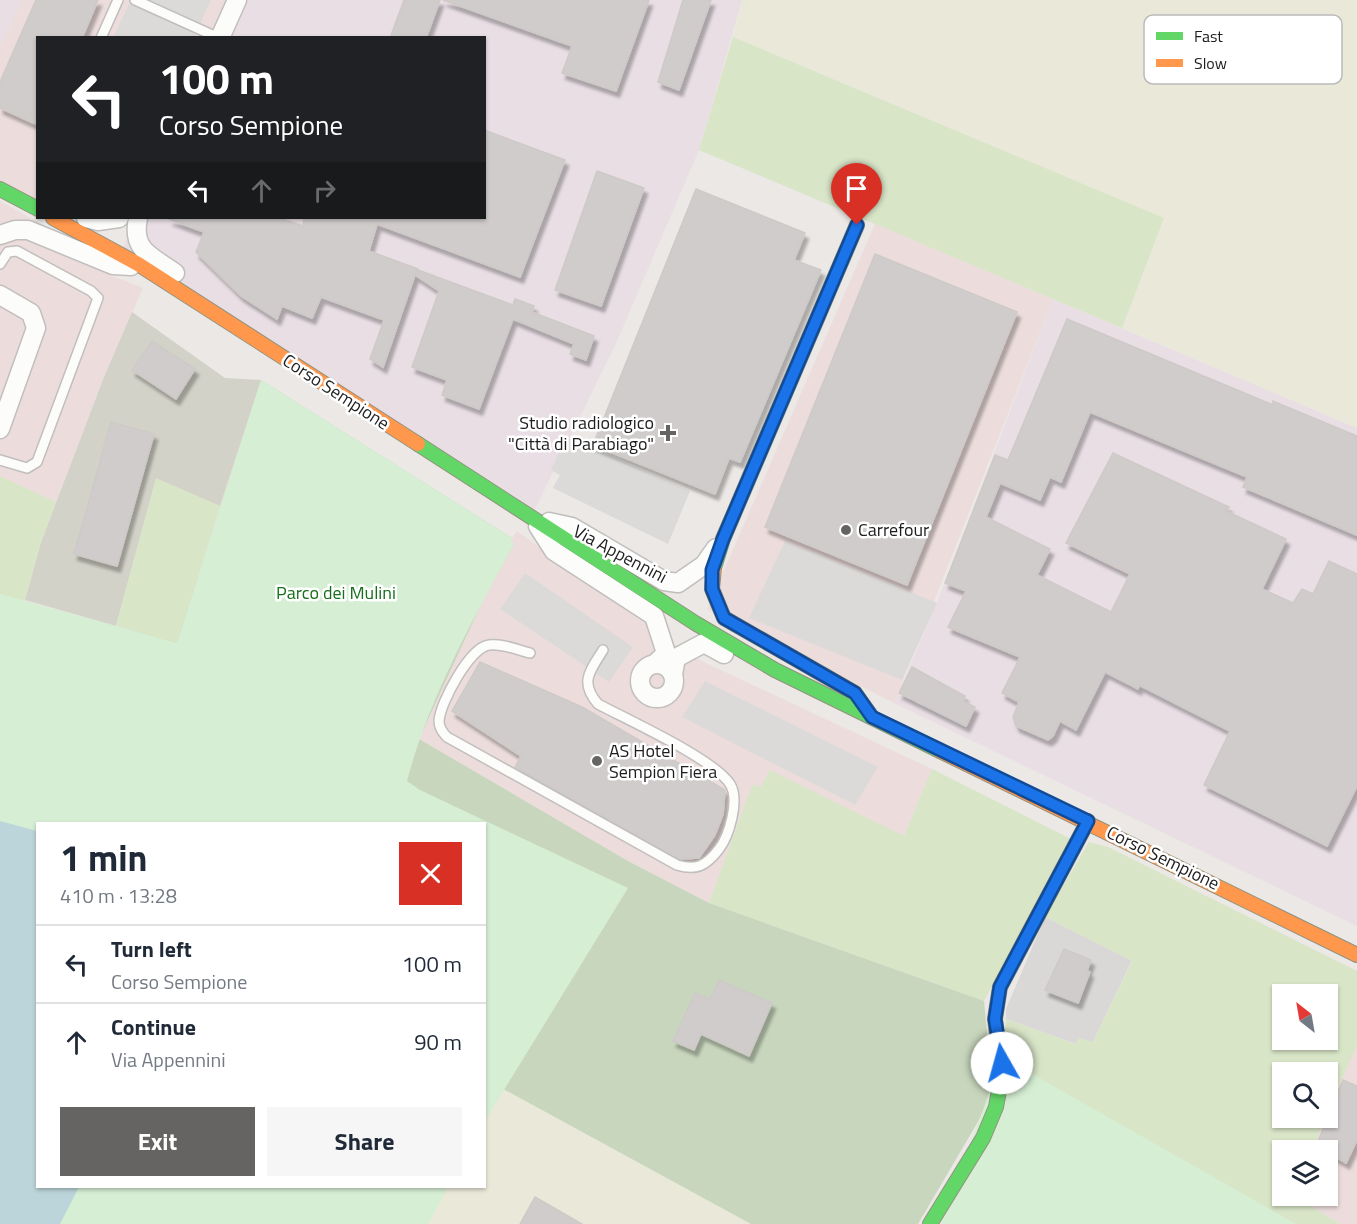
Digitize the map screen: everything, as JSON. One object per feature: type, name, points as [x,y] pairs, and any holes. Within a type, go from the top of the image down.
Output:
[{"type":"main road","points":[[0,189],[36,208]]},
{"type":"main road","name":"Corso Sempione","points":[[60,219],[138,264],[534,519],[776,670],[1088,821],[1357,955]]},
{"type":"main road","name":"Via Appennini","points":[[857,225],[723,539],[712,570],[712,589],[724,618],[855,693],[872,717]]},
{"type":"main road","points":[[930,1224],[983,1138],[996,1107],[1002,1074],[995,1019],[1000,987],[1088,821]]},
{"type":"street","points":[[220,36],[237,0]]},
{"type":"street","points":[[90,219],[98,221],[112,219]]},
{"type":"street","points":[[138,219],[136,237],[141,248],[178,277],[187,295]]},
{"type":"street","points":[[0,235],[15,230],[28,230],[113,265],[123,267],[138,264]]},
{"type":"street","points":[[0,295],[31,313],[36,328],[0,429]]},
{"type":"street","name":"Via Appennini","points":[[534,519],[572,527],[664,581],[678,583],[704,565],[723,539]]},
{"type":"street","name":"Corso Sempione","points":[[534,519],[554,551],[654,616],[666,653],[656,663],[647,666],[641,674],[640,685],[646,694],[657,698],[667,695],[674,685],[676,657],[704,643],[838,716],[872,717]]},
{"type":"street","points":[[656,663],[666,666],[673,674]]},
{"type":"lane","points":[[102,36],[118,0]]},
{"type":"lane","points":[[135,0],[215,36]]},
{"type":"lane","points":[[0,264],[8,252],[17,251],[91,291],[98,298],[37,462],[23,468],[0,460]]},
{"type":"lane","points":[[530,653],[488,645],[474,652],[461,670],[442,711],[439,721],[442,732],[447,737],[677,865],[692,870],[703,866],[720,848],[728,826],[735,795],[731,785],[706,762],[598,704],[589,693],[588,676],[603,650]]},
{"type":"shaded area","points":[[0,0],[22,0],[0,47]]},
{"type":"shaded area","points":[[22,0],[233,0],[217,36],[36,36],[36,205],[0,186],[0,47]]},
{"type":"shaded area","points":[[131,0],[211,0],[194,36],[114,36]]},
{"type":"shaded area","points":[[233,0],[742,0],[699,150],[617,341],[532,515],[121,252],[136,219],[486,219],[486,36],[217,36]]},
{"type":"shaded area","points":[[742,0],[1357,0],[1357,428],[1122,328],[1164,218],[733,37]]},
{"type":"shaded area","points":[[0,201],[36,221],[105,273],[143,288],[104,377],[56,502],[0,476]]},
{"type":"shaded area","points":[[875,224],[1053,299],[894,703],[707,609]]},
{"type":"shaded area","points":[[1053,299],[1357,428],[1357,926],[894,703],[937,603]]},
{"type":"shaded area","points":[[132,312],[225,378],[261,380],[220,506],[156,479],[116,626],[25,600],[41,542],[104,377]]},
{"type":"shaded area","points":[[566,437],[690,491],[668,544],[553,488],[560,475],[551,470]]},
{"type":"shaded area","points":[[517,531],[691,656],[932,769],[904,836],[761,787],[749,793],[709,903],[628,861],[418,739],[484,598],[514,544],[510,541]]},
{"type":"shaded area","points":[[785,541],[937,603],[902,680],[749,618]]},
{"type":"shaded area","points":[[525,573],[633,647],[609,682],[500,609]]},
{"type":"shaded area","points":[[705,681],[878,767],[855,805],[682,717]]},
{"type":"shaded area","points":[[1045,917],[1132,960],[1093,1042],[1076,1044],[1006,1019],[1006,1009]]},
{"type":"shaded area","points":[[1357,1045],[1357,1224],[1340,1224],[1309,1206],[1338,1206],[1338,1140],[1316,1140],[1321,1128],[1338,1128],[1338,1084]]},
{"type":"shaded area","points":[[486,1080],[751,1224],[369,1224],[391,1188],[486,1188]]},
{"type":"green space","points":[[733,37],[1164,218],[1122,328],[699,150]]},
{"type":"green space","points":[[261,380],[512,538],[510,541],[514,544],[484,598],[419,739],[628,861],[709,903],[984,1001],[993,1096],[918,1224],[751,1224],[486,1080],[486,822],[480,822],[70,614],[177,643]]},
{"type":"green space","name":"Parco dei Mulini","points":[[261,380],[512,538],[511,541],[514,544],[468,630],[440,689],[416,750],[407,781],[420,790],[628,888],[486,1119],[486,822],[36,822],[36,1188],[447,1188],[428,1224],[0,1224],[0,594],[177,643]]},
{"type":"green space","points":[[0,476],[56,502],[41,542],[25,600],[0,661]]},
{"type":"green space","points":[[156,478],[220,506],[177,644],[116,626]]},
{"type":"green space","points":[[932,769],[1071,839],[984,1001],[709,903],[749,793],[754,784],[761,787],[770,770],[904,836]]},
{"type":"green space","points":[[1089,842],[1108,847],[1357,971],[1357,1045],[1338,1088],[1338,1062],[1272,1062],[1272,1128],[1321,1128],[1316,1140],[1272,1140],[1272,1206],[1311,1206],[1340,1224],[941,1224],[998,1125],[1006,1019],[1075,1044],[1079,1038],[1093,1042],[1132,961],[1045,917]]},
{"type":"green space","points":[[1005,1050],[1027,1071],[1296,1224],[941,1224]]},
{"type":"water","points":[[0,821],[36,831],[36,1188],[78,1188],[60,1224],[0,1224]]},
{"type":"building","points":[[36,0],[98,0],[83,36],[36,36],[36,124],[0,108],[0,82]]},
{"type":"building","points":[[404,0],[440,0],[427,36],[391,36]]},
{"type":"building","points":[[443,0],[649,0],[616,91],[562,73],[572,46]]},
{"type":"building","points":[[683,0],[711,0],[679,90],[658,82]]},
{"type":"building","points":[[486,131],[565,160],[520,277],[377,224],[369,251],[418,269],[416,274],[418,270],[513,305],[515,299],[534,306],[532,312],[594,336],[586,360],[570,354],[574,344],[513,319],[479,409],[442,395],[447,380],[412,367],[439,291],[415,275],[383,367],[370,359],[384,320],[321,297],[312,318],[282,306],[277,319],[241,296],[196,252],[204,232],[169,219],[283,219],[303,226],[304,219],[486,219]]},
{"type":"building","points":[[597,171],[644,188],[601,306],[555,290]]},
{"type":"building","points":[[696,189],[805,233],[794,260],[821,270],[740,462],[729,458],[715,494],[593,445]]},
{"type":"building","points":[[875,254],[1017,312],[907,585],[765,527]]},
{"type":"building","points":[[1067,319],[1273,405],[1273,401],[1357,436],[1357,535],[1243,487],[1247,477],[1090,412],[1061,482],[1050,477],[1040,500],[1000,483],[986,517],[1050,549],[1037,575],[1111,612],[1130,574],[1066,543],[1113,453],[1229,507],[1226,511],[1286,539],[1262,589],[1293,603],[1302,589],[1313,594],[1329,561],[1357,574],[1357,786],[1327,846],[1204,785],[1230,731],[1139,685],[1138,689],[1105,672],[1076,730],[1060,721],[1053,736],[1048,740],[1016,726],[1013,717],[1019,702],[1002,693],[1020,657],[948,627],[966,591],[945,583],[995,455],[1008,460]]},
{"type":"building","points":[[152,341],[195,369],[176,399],[132,370]]},
{"type":"building","points":[[111,422],[154,434],[117,566],[74,554]]},
{"type":"building","name":"AS Hotel Sempion Fiera","points":[[480,662],[582,707],[725,790],[723,814],[715,835],[699,858],[679,859],[515,767],[521,756],[452,711]]},
{"type":"building","points":[[912,667],[965,696],[963,701],[975,707],[966,726],[899,693]]},
{"type":"building","points":[[1064,949],[1091,960],[1087,971],[1090,972],[1078,1003],[1045,990]]},
{"type":"building","points":[[719,980],[772,1003],[749,1056],[701,1034],[694,1050],[673,1041],[695,993],[710,999]]},
{"type":"building","points":[[1343,1080],[1357,1086],[1357,1140],[1346,1163],[1338,1158],[1338,1140],[1318,1140],[1323,1128],[1338,1128],[1338,1092]]},
{"type":"building","points":[[535,1197],[582,1224],[520,1224]]},
{"type":"traffic: fast","points":[[0,189],[36,208]]},
{"type":"traffic: fast","points":[[714,568],[723,539],[857,225]]},
{"type":"traffic: fast","points":[[418,444],[695,623],[775,670],[940,751]]},
{"type":"traffic: fast","points":[[930,1224],[983,1138],[996,1107],[1002,1074],[995,1019],[1000,987],[1088,821]]},
{"type":"traffic: slow","points":[[55,219],[138,264],[418,444]]},
{"type":"traffic: slow","points":[[714,568],[712,589],[724,618],[855,693],[872,717]]},
{"type":"traffic: slow","points":[[940,751],[1357,955]]},
{"type":"place","name":"Studio radiologico \"Città di Parabiago\"","points":[[668,433]]},
{"type":"place","name":"Carrefour","points":[[846,530]]},
{"type":"place","name":"AS Hotel Sempion Fiera","points":[[597,761]]},
{"type":"route","points":[[857,225],[723,539],[712,570],[712,589],[724,618],[855,693],[872,717],[1088,821],[1000,987],[995,1019],[1002,1063]]}]
